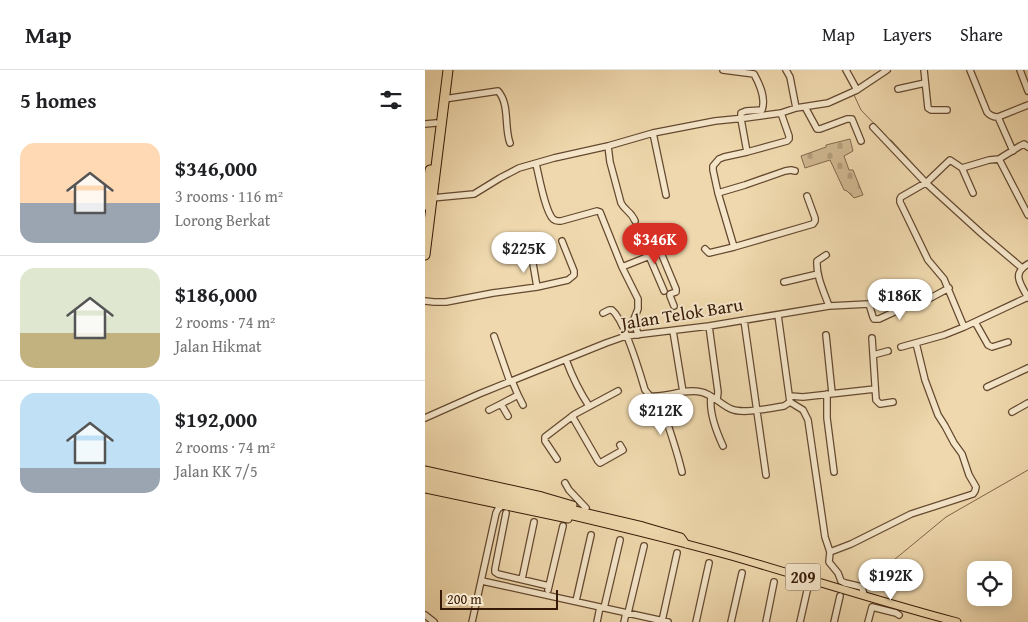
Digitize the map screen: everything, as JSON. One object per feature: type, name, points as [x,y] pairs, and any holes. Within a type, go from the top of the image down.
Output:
[{"type":"highway","points":[[425,255],[428,199],[443,70]]},
{"type":"highway","points":[[425,205],[428,199],[448,70]]},
{"type":"main road","points":[[425,470],[542,496],[611,514],[642,529]]},
{"type":"main road","name":"209","points":[[425,477],[642,529],[687,544],[957,622]]},
{"type":"main road","name":"209","points":[[425,483],[541,505]]},
{"type":"main road","points":[[425,489],[491,503],[504,509],[642,529]]},
{"type":"street","points":[[723,70],[754,74],[762,92],[763,109],[741,113],[747,152]]},
{"type":"street","points":[[786,70],[790,77],[796,108]]},
{"type":"street","points":[[846,70],[857,90]]},
{"type":"street","points":[[428,199],[474,194],[519,168],[653,133],[715,121],[781,113],[796,108],[828,103],[857,90],[887,70]]},
{"type":"street","points":[[924,70],[929,109],[947,110]]},
{"type":"street","points":[[970,70],[989,116],[998,117],[1028,105]]},
{"type":"street","points":[[1020,70],[1028,91]]},
{"type":"street","points":[[898,89],[925,83]]},
{"type":"street","points":[[444,99],[498,91],[505,110],[509,143]]},
{"type":"street","points":[[805,107],[817,129],[852,119],[861,141]]},
{"type":"street","points":[[734,247],[718,193],[713,166],[715,162],[724,157],[787,142],[789,136],[781,113]]},
{"type":"street","points":[[998,117],[1013,150]]},
{"type":"street","points":[[425,124],[436,123]]},
{"type":"street","points":[[873,127],[926,182],[1022,268]]},
{"type":"street","points":[[653,133],[666,194]]},
{"type":"street","points":[[962,168],[999,159],[1027,144]]},
{"type":"street","points":[[608,146],[610,162],[621,202],[635,221]]},
{"type":"street","points":[[999,159],[1028,214]]},
{"type":"street","points":[[964,327],[949,288],[941,274],[928,260],[900,199],[933,178],[949,160],[962,168],[973,193]]},
{"type":"street","points":[[536,164],[548,211],[553,219],[561,221],[599,211],[622,267],[638,299],[639,304],[635,319],[638,335]]},
{"type":"street","points":[[718,193],[745,186],[785,171],[795,171]]},
{"type":"street","points":[[705,249],[709,253],[813,224],[815,218],[807,196]]},
{"type":"street","points":[[425,301],[446,302],[568,280],[575,275],[562,241]]},
{"type":"street","points":[[622,267],[659,253],[663,255],[677,289],[676,292],[669,296],[674,306]]},
{"type":"street","points":[[826,255],[817,261],[818,274],[829,306]]},
{"type":"street","points":[[649,256],[664,291]]},
{"type":"street","points":[[531,258],[537,287]]},
{"type":"street","points":[[901,347],[944,335],[1028,297],[1018,275],[1022,268],[1028,264]]},
{"type":"street","points":[[784,282],[818,274]]},
{"type":"street","name":"Jalan Telok Baru","points":[[425,418],[479,394],[626,336],[709,326],[829,306],[869,304],[873,317],[879,319],[907,306],[923,302],[949,288]]},
{"type":"street","points":[[603,313],[609,310],[615,312],[626,336],[647,394],[653,396],[683,392],[703,392],[737,411],[784,406],[790,399],[875,389]]},
{"type":"street","points":[[778,315],[790,399],[803,410],[808,420],[825,537],[830,552],[829,562],[838,573],[841,581],[862,587],[863,595]]},
{"type":"street","points":[[744,320],[766,475]]},
{"type":"street","points":[[975,322],[988,345],[992,347],[1008,342]]},
{"type":"street","points":[[709,326],[718,392],[711,409],[718,436],[723,446]]},
{"type":"street","points":[[673,331],[683,392]]},
{"type":"street","points":[[826,335],[830,394],[827,418],[834,472]]},
{"type":"street","points":[[494,336],[511,382],[523,405]]},
{"type":"street","points":[[872,338],[876,400],[879,404],[893,402]]},
{"type":"street","points":[[830,552],[851,544],[911,514],[973,494],[975,491],[976,488],[969,475],[962,454],[938,415],[925,380],[916,343]]},
{"type":"street","points":[[873,354],[888,351]]},
{"type":"street","points":[[566,360],[589,406]]},
{"type":"street","points":[[987,387],[1028,368]]},
{"type":"street","points":[[557,459],[544,439],[572,416],[618,390]]},
{"type":"street","points":[[489,410],[518,395]]},
{"type":"street","points":[[659,396],[678,452],[682,472]]},
{"type":"street","points":[[1012,412],[1028,403]]},
{"type":"street","points":[[501,404],[508,416]]},
{"type":"street","points":[[572,416],[598,461],[603,462],[623,450],[620,445]]},
{"type":"street","points":[[565,483],[586,508]]},
{"type":"street","points":[[491,503],[496,513]]},
{"type":"street","points":[[472,622],[498,509],[504,509],[495,572],[549,586]]},
{"type":"street","points":[[522,579],[534,522]]},
{"type":"street","points":[[547,595],[563,526]]},
{"type":"street","points":[[576,602],[591,535]]},
{"type":"street","points":[[597,622],[620,540]]},
{"type":"street","points":[[624,622],[643,546]]},
{"type":"street","points":[[482,581],[660,621],[677,554]]},
{"type":"street","points":[[696,622],[709,563]]},
{"type":"street","points":[[731,622],[741,572]]},
{"type":"street","points":[[766,622],[774,582]]},
{"type":"street","points":[[800,622],[808,589]]},
{"type":"street","points":[[834,622],[840,596]]},
{"type":"street","points":[[868,622],[872,607],[899,615]]},
{"type":"street","points":[[425,615],[434,622]]},
{"type":"green space","points":[[850,139],[853,151],[844,156],[849,170],[853,170],[863,195],[854,198],[844,190],[830,160],[805,168],[801,156],[826,147],[826,145]]},
{"type":"waterway","points":[[854,95],[861,110],[887,137]]},
{"type":"waterway","points":[[891,140],[926,178]]},
{"type":"waterway","points":[[931,183],[948,199]]},
{"type":"waterway","points":[[866,583],[946,517],[1028,470]]}]
